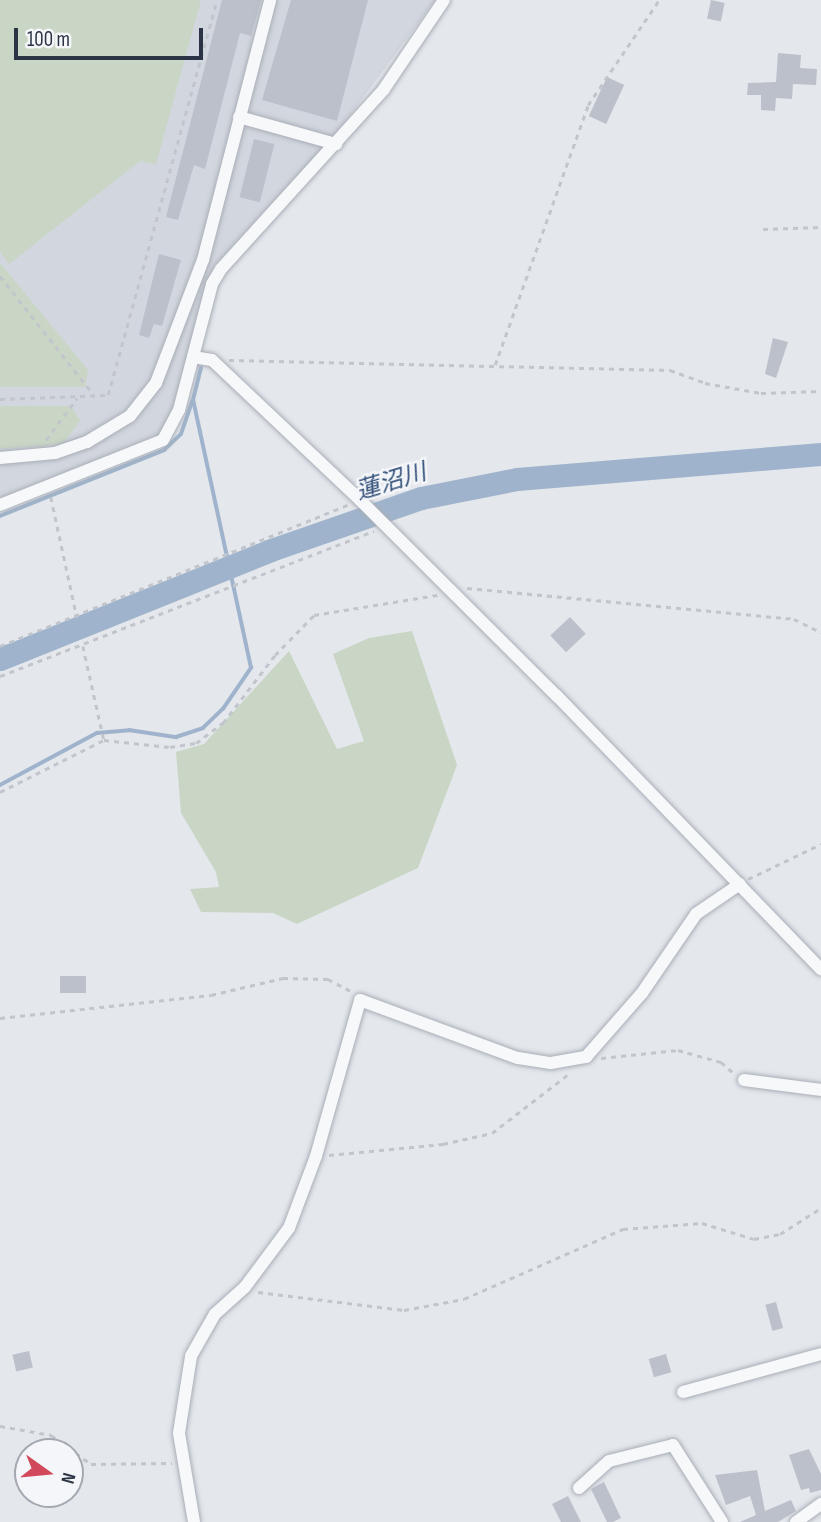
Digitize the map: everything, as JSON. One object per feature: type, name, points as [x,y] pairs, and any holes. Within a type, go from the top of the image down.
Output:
[{"type":"street","points":[[0,458],[33,457],[71,449],[116,426],[156,383],[199,272],[270,0]]},
{"type":"street","points":[[0,505],[163,440],[179,410],[212,284],[220,269],[384,89],[444,0]]},
{"type":"street","points":[[239,117],[336,144]]},
{"type":"street","points":[[193,357],[212,360],[362,502],[821,969]]},
{"type":"street","points":[[194,1522],[179,1433],[191,1356],[199,1334],[215,1314],[245,1287],[289,1228],[316,1156],[360,1000],[518,1058],[551,1063],[586,1057],[642,993],[696,914],[740,884]]},
{"type":"street","points":[[744,1080],[821,1090]]},
{"type":"street","points":[[682,1392],[821,1354]]},
{"type":"street","points":[[579,1488],[610,1461],[673,1445],[722,1522]]},
{"type":"street","points":[[796,1522],[821,1504]]},
{"type":"path","points":[[0,398],[77,398],[108,394],[217,0]]},
{"type":"path","points":[[495,365],[588,105],[659,0]]},
{"type":"path","points":[[763,229],[821,227]]},
{"type":"path","points":[[0,276],[94,395]]},
{"type":"path","points":[[212,360],[670,370],[705,383],[761,393],[821,390]]},
{"type":"path","points":[[33,457],[77,398]]},
{"type":"path","points":[[52,502],[77,617]]},
{"type":"path","points":[[0,646],[362,502]]},
{"type":"path","points":[[0,676],[83,646],[383,523]]},
{"type":"path","points":[[0,792],[104,740],[170,747],[195,743],[223,723],[275,655],[314,615],[443,594],[449,588],[496,587],[561,598],[642,602],[794,619],[821,632]]},
{"type":"path","points":[[83,646],[104,740]]},
{"type":"path","points":[[740,884],[821,844]]},
{"type":"path","points":[[0,1018],[211,995],[283,978],[328,979],[360,1000]]},
{"type":"path","points":[[316,1156],[366,1154],[492,1133],[556,1087],[586,1057],[678,1050],[721,1062],[744,1080]]},
{"type":"path","points":[[245,1287],[404,1310],[464,1299],[623,1229],[702,1223],[754,1239],[780,1234],[821,1208]]},
{"type":"path","points":[[0,1426],[51,1435],[91,1464],[184,1463]]},
{"type":"shaded area","points":[[0,0],[435,0],[338,132],[214,266],[172,415],[160,434],[0,499]]},
{"type":"green space","points":[[0,0],[201,0],[156,164],[140,161],[9,264],[0,252]]},
{"type":"green space","points":[[0,263],[84,365],[88,371],[85,387],[0,387]]},
{"type":"green space","points":[[0,406],[71,406],[80,421],[63,444],[0,449]]},
{"type":"green space","points":[[412,631],[457,765],[418,868],[297,924],[273,913],[201,912],[190,889],[219,887],[216,872],[181,813],[176,752],[204,744],[289,651],[337,749],[364,741],[333,654],[369,638]]},
{"type":"building","points":[[222,0],[261,0],[251,36],[240,33],[205,169],[194,165],[178,220],[166,217]]},
{"type":"building","points":[[291,0],[368,0],[337,121],[262,100]]},
{"type":"building","points":[[711,0],[725,3],[721,21],[707,19]]},
{"type":"building","points":[[778,53],[801,55],[800,68],[817,69],[816,85],[793,84],[792,99],[776,98],[775,111],[761,110],[761,95],[747,95],[748,83],[776,82]]},
{"type":"building","points":[[607,77],[624,85],[606,124],[589,116]]},
{"type":"building","points":[[254,139],[274,144],[260,202],[239,197]]},
{"type":"building","points":[[159,254],[181,260],[162,326],[154,324],[149,338],[139,335]]},
{"type":"building","points":[[773,338],[788,342],[776,378],[765,374]]},
{"type":"building","points":[[570,617],[586,634],[566,652],[550,635]]},
{"type":"building","points":[[60,976],[86,976],[86,993],[60,993]]},
{"type":"building","points":[[776,1302],[783,1328],[772,1331],[765,1305]]},
{"type":"building","points":[[29,1351],[33,1368],[16,1371],[12,1355]]},
{"type":"building","points":[[666,1354],[671,1372],[654,1377],[649,1359]]},
{"type":"building","points":[[809,1449],[821,1474],[821,1490],[810,1493],[809,1488],[801,1490],[789,1455]]},
{"type":"building","points":[[757,1470],[765,1511],[791,1500],[796,1511],[778,1522],[740,1522],[756,1515],[750,1496],[726,1505],[715,1475]]},
{"type":"building","points":[[604,1482],[621,1518],[613,1522],[607,1522],[591,1489]]},
{"type":"building","points":[[568,1496],[581,1522],[561,1522],[552,1504]]},
{"type":"waterway","points":[[0,785],[97,733],[129,730],[176,737],[203,728],[223,709],[251,668],[193,400],[201,368]]},
{"type":"waterway","points":[[0,516],[164,450],[181,434],[192,402]]},
{"type":"waterway","name":"蓮沼川","points":[[0,659],[271,550],[421,498],[517,479],[821,454]]}]
